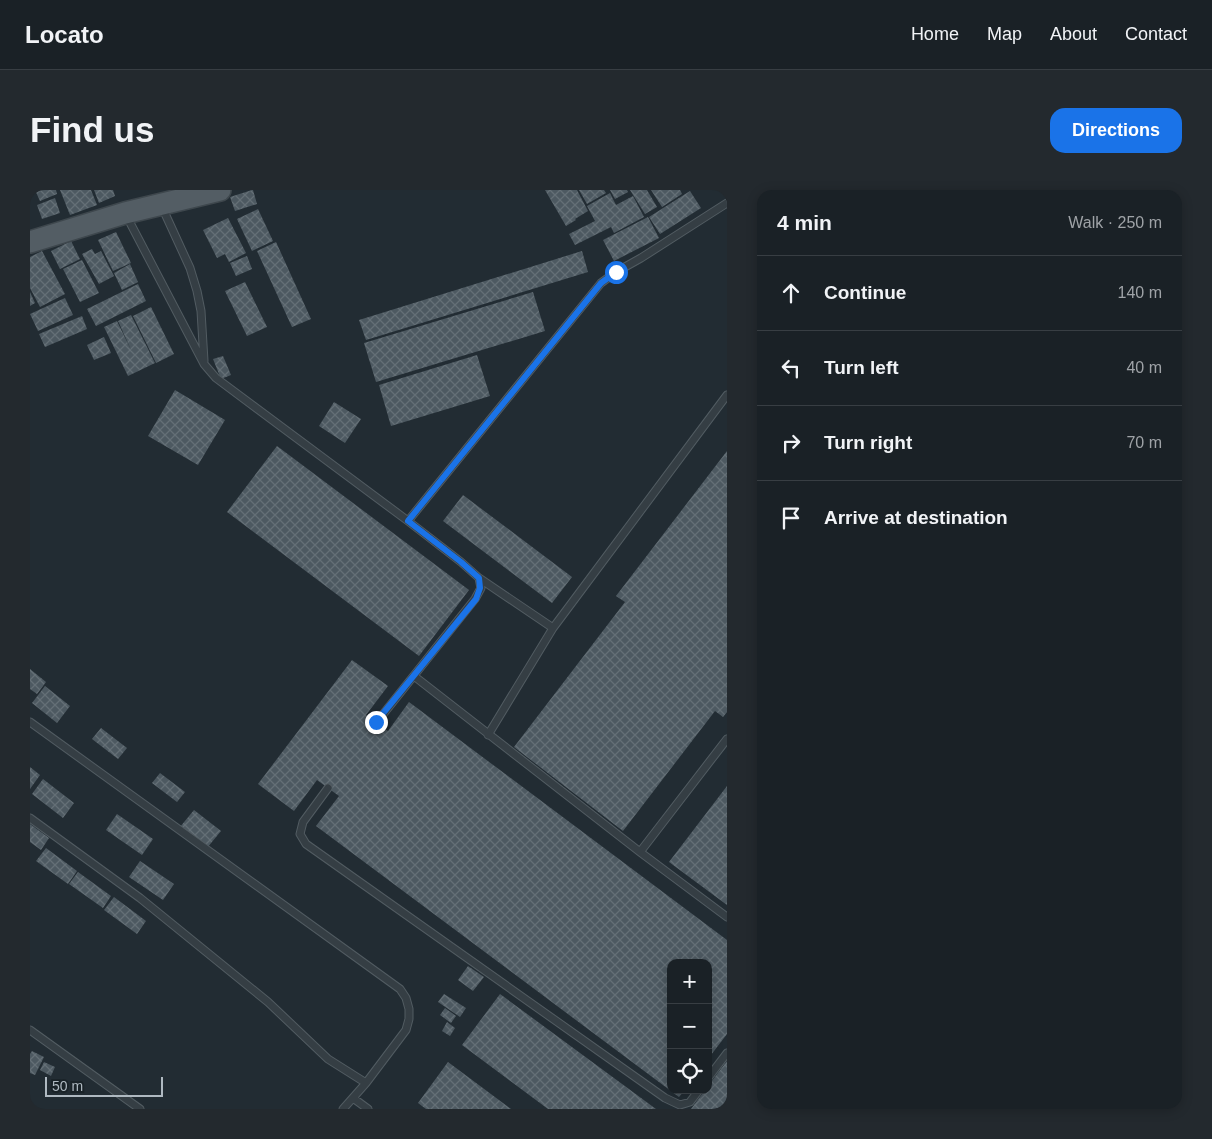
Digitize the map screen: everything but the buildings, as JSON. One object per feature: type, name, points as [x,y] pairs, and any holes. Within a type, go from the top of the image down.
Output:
[{"type":"main road","points":[[30,242],[126,213],[220,190]]},
{"type":"lane","points":[[408,521],[601,283],[727,203]]},
{"type":"lane","points":[[161,204],[190,268],[197,291],[202,311],[204,364]]},
{"type":"lane","points":[[126,213],[204,364],[216,378],[408,521],[479,578],[553,628]]},
{"type":"lane","points":[[488,735],[553,628],[727,395]]},
{"type":"lane","points":[[376,722],[476,599],[480,588],[479,578]]},
{"type":"lane","points":[[414,676],[488,735],[727,917]]},
{"type":"lane","points":[[30,722],[400,989],[406,998],[409,1009],[409,1020],[406,1030],[366,1083],[343,1109]]},
{"type":"lane","points":[[640,852],[727,739]]},
{"type":"lane","points":[[328,788],[303,822],[300,834],[306,844],[659,1094],[680,1105],[690,1102],[696,1094]]},
{"type":"lane","points":[[30,818],[140,898],[268,1002],[328,1059],[366,1083]]},
{"type":"lane","points":[[30,1030],[140,1109]]},
{"type":"lane","points":[[712,1073],[727,1053]]},
{"type":"lane","points":[[353,1098],[368,1109]]},
{"type":"route","points":[[376,722],[476,599],[480,588],[479,578],[408,521],[601,283],[616,272]]}]
